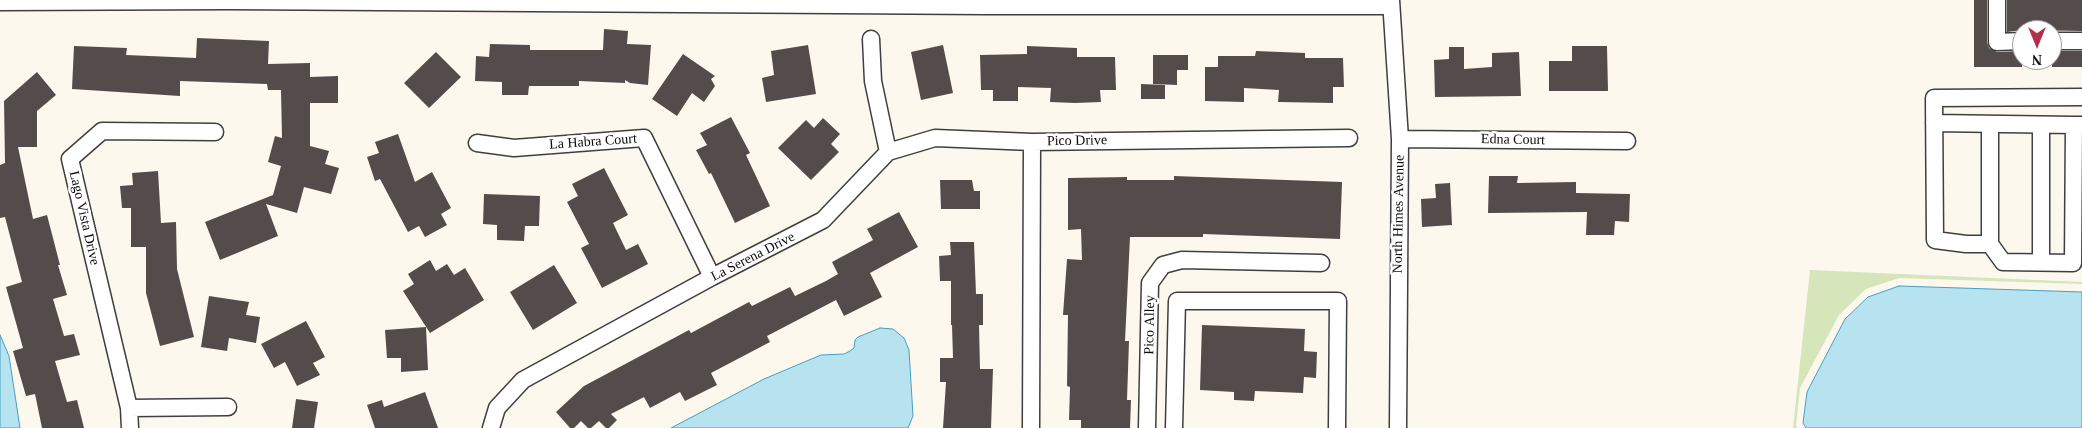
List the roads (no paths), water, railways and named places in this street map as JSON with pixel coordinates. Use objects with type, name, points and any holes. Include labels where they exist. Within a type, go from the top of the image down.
[{"type":"street","points":[[0,2],[228,0],[1391,3]]},
{"type":"street","points":[[1997,0],[1997,42],[2012,42]]},
{"type":"street","name":"North Himes Avenue","points":[[1391,3],[1400,139],[1398,428]]},
{"type":"street","points":[[871,39],[872,81],[888,152]]},
{"type":"street","points":[[2062,41],[2082,41]]},
{"type":"street","points":[[1990,244],[1966,244],[1935,240],[1934,98],[2082,97]]},
{"type":"street","points":[[1934,123],[2078,125],[2072,263],[2003,262],[1990,244],[1990,124]]},
{"type":"street","points":[[2041,124],[2041,262]]},
{"type":"street","name":"Lago Vista Drive","points":[[130,428],[129,408],[70,159],[102,131],[215,132]]},
{"type":"street","name":"La Habra Court","points":[[477,143],[514,148],[644,138],[712,277]]},
{"type":"street","name":"La Serena Drive","points":[[491,428],[497,408],[523,380],[712,277],[823,220],[888,152],[935,138],[1032,142]]},
{"type":"street","name":"Pico Drive","points":[[1031,428],[1032,142],[1349,138]]},
{"type":"street","name":"Edna Court","points":[[1400,139],[1627,141]]},
{"type":"street","name":"Pico Alley","points":[[1147,428],[1150,283],[1163,265],[1182,260],[1321,263]]},
{"type":"street","points":[[1174,428],[1177,301],[1338,301],[1337,428]]},
{"type":"street","points":[[129,408],[228,408]]},
{"type":"water","points":[[1899,286],[2082,292],[2082,428],[1806,428],[1803,423],[1807,392],[1845,319],[1868,297]]},
{"type":"water","points":[[880,328],[893,329],[904,338],[909,350],[913,416],[908,428],[671,428],[764,379],[821,355],[844,354],[854,348],[855,340],[858,337]]},
{"type":"water","points":[[0,335],[9,356],[20,428],[0,428]]}]
